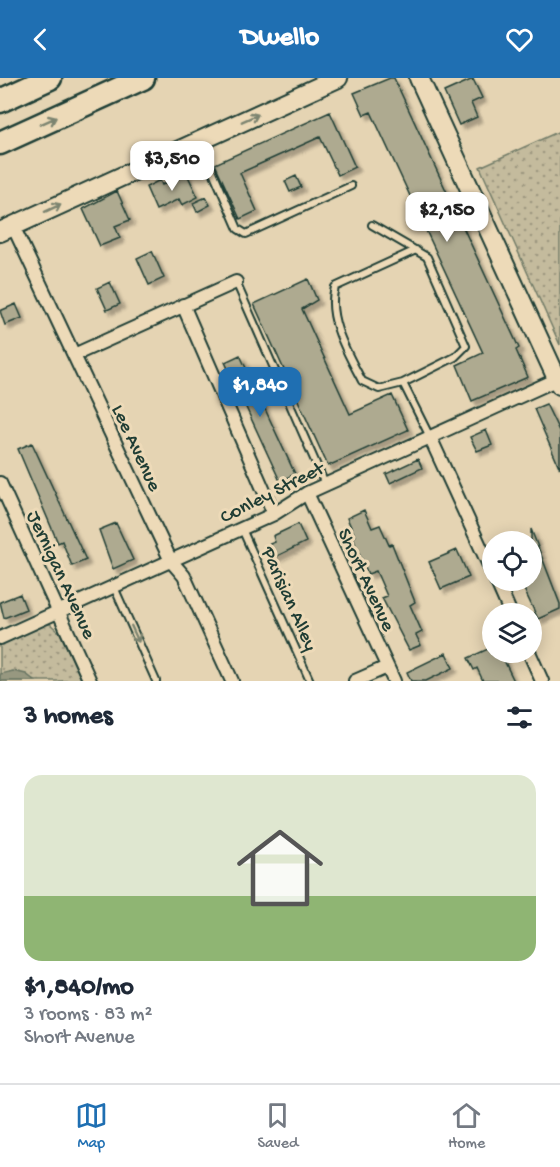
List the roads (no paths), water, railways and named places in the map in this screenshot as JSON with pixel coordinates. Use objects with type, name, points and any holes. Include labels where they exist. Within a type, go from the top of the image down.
[{"type":"highway","points":[[0,101],[50,78]]},
{"type":"highway","points":[[0,143],[143,78]]},
{"type":"street","points":[[7,229],[338,78]]},
{"type":"street","points":[[419,78],[559,381]]},
{"type":"street","name":"Lee Avenue","points":[[7,229],[74,355],[171,561],[184,576],[232,681]]},
{"type":"street","points":[[74,355],[236,282]]},
{"type":"street","points":[[183,305],[274,514]]},
{"type":"street","name":"Conley Street","points":[[0,638],[274,514],[307,493],[559,381]]},
{"type":"street","points":[[430,437],[482,550]]},
{"type":"street","name":"Jernigan Avenue","points":[[0,483],[90,681]]},
{"type":"street","name":"Short Avenue","points":[[307,493],[394,681]]},
{"type":"street","points":[[534,663],[542,681]]},
{"type":"street","points":[[355,681],[387,667]]},
{"type":"lane","points":[[200,141],[238,229],[246,234],[351,186]]},
{"type":"lane","points":[[372,225],[416,250],[427,257],[466,346],[455,357],[403,383],[379,389],[362,381],[337,326],[332,300],[335,287],[416,250]]},
{"type":"lane","points":[[236,282],[326,485]]},
{"type":"lane","points":[[403,383],[430,437]]},
{"type":"lane","name":"Parisian Alley","points":[[241,529],[310,681]]},
{"type":"lane","points":[[114,587],[156,681]]}]
